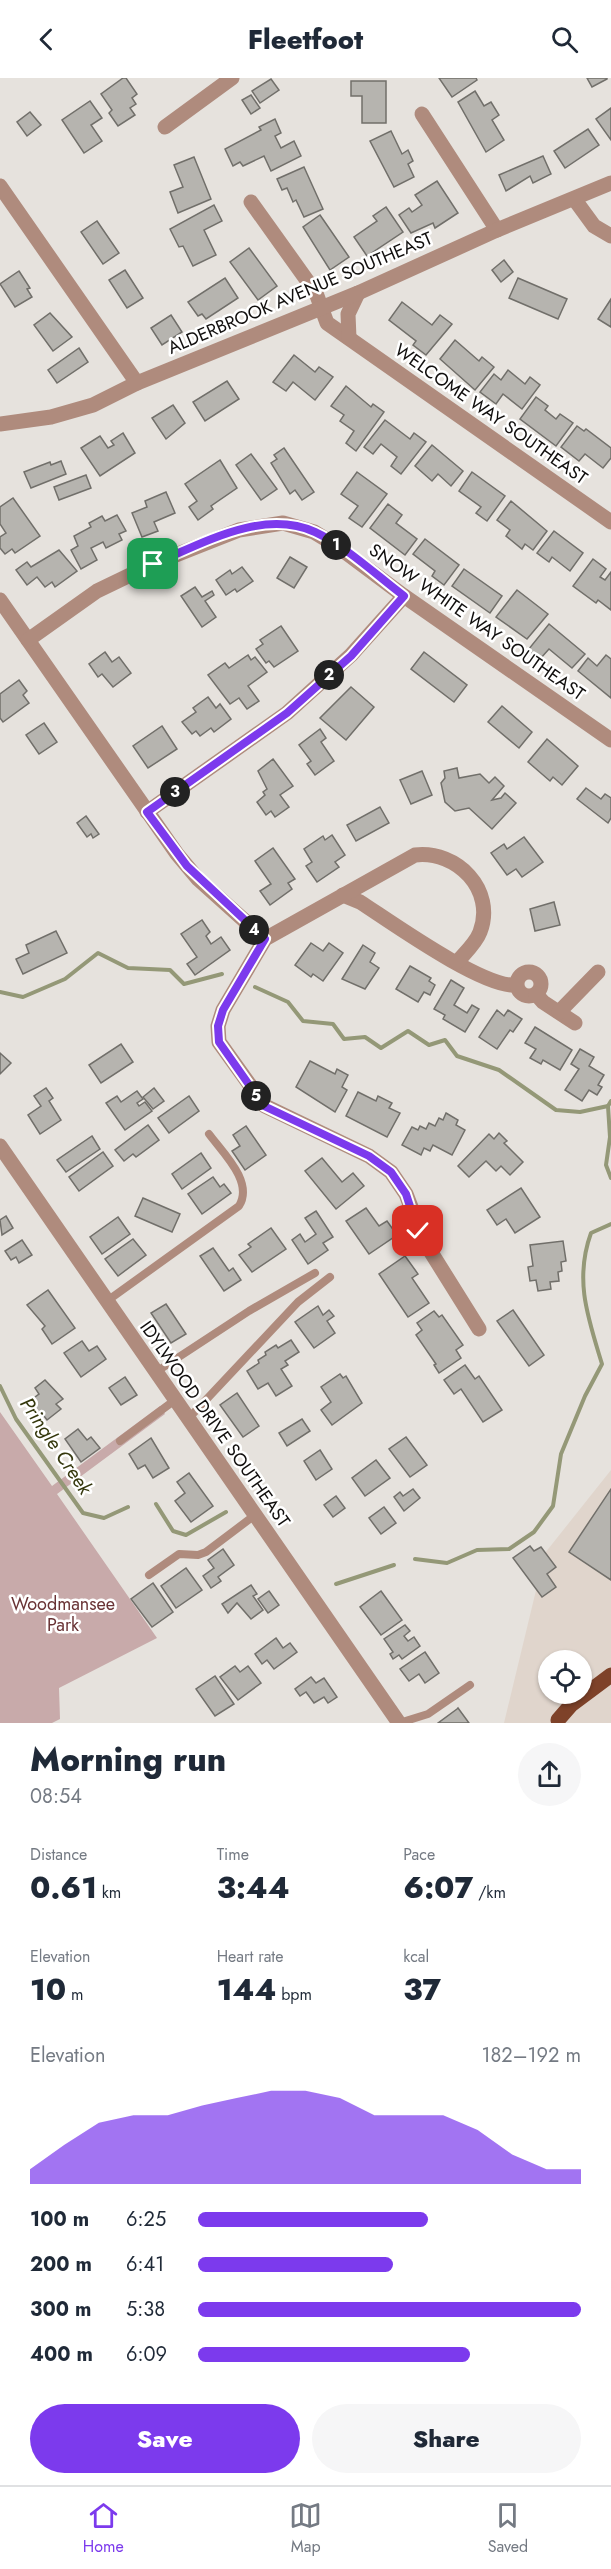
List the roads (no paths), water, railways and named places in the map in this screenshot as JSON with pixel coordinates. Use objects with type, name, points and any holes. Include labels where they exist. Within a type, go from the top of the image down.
[{"type":"main road","points":[[558,1720],[571,1705],[611,1675]]},
{"type":"street","points":[[165,127],[232,78]]},
{"type":"street","points":[[422,114],[497,230]]},
{"type":"street","name":"ALDERBROOK AVENUE SOUTHEAST","points":[[0,424],[72,412],[137,383],[358,293],[497,230],[575,200],[611,183]]},
{"type":"street","points":[[0,186],[137,383]]},
{"type":"street","points":[[575,200],[594,226],[611,236]]},
{"type":"street","name":"WELCOME WAY SOUTHEAST","points":[[251,202],[316,293],[327,323],[611,522]]},
{"type":"street","points":[[349,338],[348,314],[358,293]]},
{"type":"street","name":"SNOW WHITE WAY SOUTHEAST","points":[[28,640],[97,591],[119,580],[238,530],[267,524],[283,524],[314,532],[337,546],[404,596],[611,740]]},
{"type":"street","points":[[147,812],[287,713],[351,656],[404,596]]},
{"type":"street","points":[[0,600],[187,866],[265,939]]},
{"type":"street","points":[[458,962],[480,932],[483,909],[474,884],[461,867],[452,860],[436,854],[415,855],[265,939],[223,1010],[218,1026],[219,1042],[264,1106],[369,1156],[391,1172],[406,1194],[424,1241],[479,1329]]},
{"type":"street","points":[[343,895],[360,902],[458,962],[506,986],[516,985]]},
{"type":"street","points":[[559,1012],[598,972]]},
{"type":"street","points":[[534,973],[541,983],[536,994],[529,997],[522,995],[516,985],[522,974],[534,973]]},
{"type":"street","points":[[536,994],[575,1023]]},
{"type":"street","name":"IDYLWOOD DRIVE SOUTHEAST","points":[[0,1146],[399,1723]]},
{"type":"lane","points":[[107,1301],[239,1206],[244,1198],[243,1181],[209,1134]]},
{"type":"lane","points":[[156,1372],[249,1311],[315,1273]]},
{"type":"lane","points":[[188,1419],[298,1302],[330,1277]]},
{"type":"lane","points":[[120,1441],[175,1400]]},
{"type":"lane","points":[[149,1575],[179,1554],[198,1556],[207,1551],[255,1515]]},
{"type":"lane","points":[[399,1723],[428,1714],[470,1685]]},
{"type":"waterway","points":[[0,992],[23,997],[65,979],[98,953],[128,968],[170,970],[184,984],[222,974]]},
{"type":"waterway","points":[[255,987],[288,1002],[303,1021],[333,1024],[344,1039],[365,1037],[381,1048],[408,1031],[429,1045],[445,1040],[457,1056],[499,1070],[556,1110],[580,1112],[608,1106]]},
{"type":"waterway","name":"Pringle Creek","points":[[611,1101],[608,1106],[610,1137],[606,1165],[611,1178]]},
{"type":"waterway","name":"Pringle Creek","points":[[415,1559],[447,1563],[477,1550],[509,1549],[534,1532],[553,1506],[561,1454],[585,1396],[602,1364],[585,1299],[584,1267],[591,1233],[611,1224]]},
{"type":"waterway","name":"Pringle Creek","points":[[0,1386],[16,1419],[83,1513],[104,1518],[128,1507]]},
{"type":"waterway","name":"Pringle Creek","points":[[156,1504],[173,1531],[186,1535],[226,1512]]},
{"type":"waterway","name":"Pringle Creek","points":[[336,1584],[394,1565]]},
{"type":"park label","name":"Woodmansee Park","points":[[63,1614]]}]
